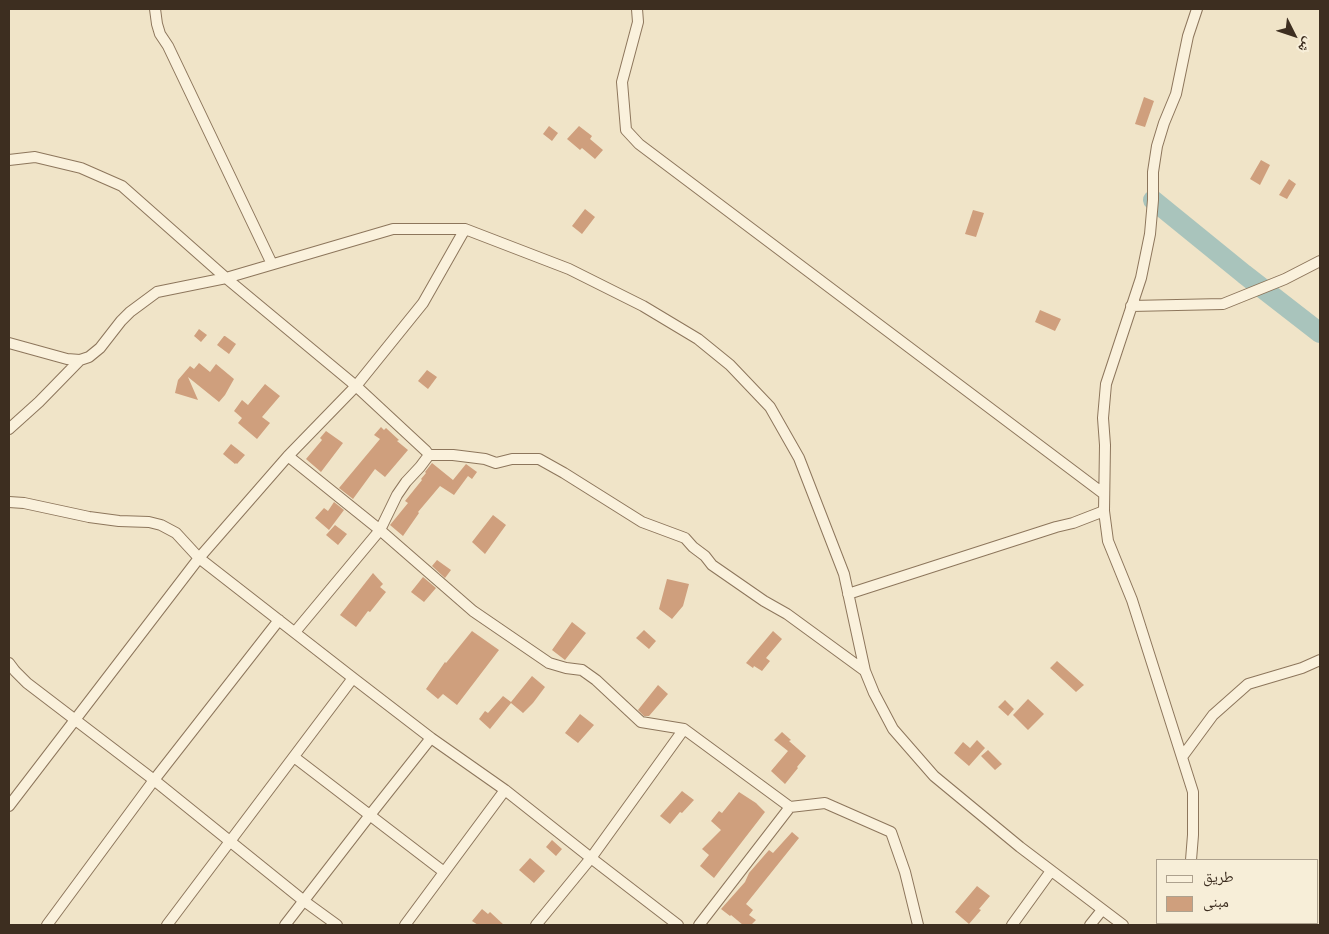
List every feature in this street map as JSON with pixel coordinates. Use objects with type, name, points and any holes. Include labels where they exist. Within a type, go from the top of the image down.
[{"type":"street","points":[[155,9],[160,34],[168,46],[272,264]]},
{"type":"street","points":[[637,9],[638,22],[622,82],[626,130],[639,144],[1104,494]]},
{"type":"street","points":[[1190,859],[1193,835],[1193,792],[1132,600],[1108,541],[1104,511],[1105,445],[1103,418],[1106,384],[1140,278],[1150,234],[1153,172],[1157,146],[1176,94],[1188,36],[1197,9]]},
{"type":"street","points":[[9,160],[35,157],[81,168],[122,186],[226,278],[356,386],[429,455]]},
{"type":"street","points":[[9,429],[40,402],[80,360],[100,348],[130,312],[157,292],[226,278],[393,229],[466,229],[569,269],[643,306],[698,339],[730,365],[770,407],[799,458],[844,574],[865,671],[893,729],[934,776],[1020,847],[1123,925]]},
{"type":"street","points":[[9,806],[199,558],[288,456],[356,386],[424,303],[466,229]]},
{"type":"street","points":[[1131,306],[1223,304],[1285,280],[1320,261]]},
{"type":"street","points":[[9,343],[67,360],[80,360]]},
{"type":"street","points":[[295,632],[380,530],[397,495],[429,455]]},
{"type":"street","points":[[429,455],[453,455],[485,459],[496,463],[512,460],[539,459],[642,522],[685,538],[712,565],[787,614],[865,671]]},
{"type":"street","points":[[288,456],[380,530],[473,611],[549,663],[582,670],[596,680],[641,722],[684,730],[790,806],[825,803],[891,832],[905,872],[918,925]]},
{"type":"street","points":[[9,502],[24,503],[89,517],[149,522],[162,525],[176,533],[199,558],[431,738],[505,790],[591,858],[666,922],[678,925]]},
{"type":"street","points":[[848,594],[1072,523],[1104,511]]},
{"type":"street","points":[[47,925],[154,780],[279,620]]},
{"type":"street","points":[[1182,757],[1213,715],[1248,684],[1302,668],[1320,660]]},
{"type":"street","points":[[11,670],[337,925]]},
{"type":"street","points":[[167,925],[354,678]]},
{"type":"street","points":[[536,925],[591,858],[684,730]]},
{"type":"street","points":[[285,925],[431,738]]},
{"type":"street","points":[[294,757],[444,872]]},
{"type":"street","points":[[405,925],[505,790]]},
{"type":"street","points":[[699,925],[790,806]]},
{"type":"street","points":[[1012,925],[1051,871]]},
{"type":"street","points":[[1090,925],[1102,910]]},
{"type":"building","points":[[1144,97],[1154,101],[1145,127],[1135,124]]},
{"type":"building","points":[[549,126],[558,133],[552,141],[543,134]]},
{"type":"building","points":[[579,126],[592,136],[590,139],[603,150],[595,159],[567,139]]},
{"type":"building","points":[[1261,160],[1270,165],[1260,185],[1250,179]]},
{"type":"building","points":[[1289,179],[1296,184],[1287,199],[1279,195]]},
{"type":"building","points":[[585,209],[595,217],[582,234],[572,226]]},
{"type":"building","points":[[973,210],[984,213],[976,237],[965,234]]},
{"type":"building","points":[[1040,310],[1061,319],[1055,331],[1035,322]]},
{"type":"building","points":[[199,329],[207,335],[201,342],[194,336]]},
{"type":"building","points":[[224,336],[236,344],[229,354],[217,345]]},
{"type":"building","points":[[199,363],[210,372],[216,364],[234,379],[219,402],[188,377],[198,400],[175,393],[178,380],[190,366],[194,369]]},
{"type":"building","points":[[427,370],[437,377],[428,389],[418,381]]},
{"type":"building","points":[[265,384],[280,396],[262,417],[270,423],[257,439],[238,423],[242,418],[234,411],[242,400],[248,405]]},
{"type":"building","points":[[381,427],[384,430],[386,428],[408,450],[385,477],[375,469],[353,499],[339,488],[380,439],[374,435]]},
{"type":"building","points":[[326,431],[343,443],[321,472],[306,459],[322,440],[320,438]]},
{"type":"building","points":[[231,444],[245,455],[237,464],[223,454]]},
{"type":"building","points":[[432,463],[453,480],[466,464],[477,472],[472,479],[468,476],[454,495],[440,486],[418,512],[403,536],[390,525],[408,503],[405,501],[422,480]]},
{"type":"building","points":[[334,502],[344,510],[329,530],[315,518],[324,508],[328,511]]},
{"type":"building","points":[[493,515],[506,525],[485,554],[472,542]]},
{"type":"building","points":[[335,525],[347,534],[338,545],[326,535]]},
{"type":"building","points":[[437,560],[451,570],[445,578],[432,566]]},
{"type":"building","points":[[373,573],[383,584],[380,587],[386,592],[356,627],[340,615]]},
{"type":"building","points":[[423,577],[436,588],[424,602],[411,592]]},
{"type":"building","points":[[667,579],[689,584],[683,606],[672,619],[659,609]]},
{"type":"building","points":[[572,622],[586,633],[565,660],[552,650]]},
{"type":"building","points":[[644,630],[656,641],[649,649],[636,638]]},
{"type":"building","points":[[472,631],[499,650],[457,705],[443,694],[438,699],[426,689],[445,662]]},
{"type":"building","points":[[773,631],[782,639],[766,658],[770,661],[762,671],[754,666],[753,668],[746,663]]},
{"type":"building","points":[[1057,661],[1084,685],[1076,692],[1050,668]]},
{"type":"building","points":[[532,676],[545,687],[523,713],[511,703],[490,729],[479,719],[485,711],[488,713],[503,696],[511,702]]},
{"type":"building","points":[[658,685],[668,694],[649,716],[644,716],[638,710]]},
{"type":"building","points":[[1028,699],[1044,714],[1028,730],[1013,715]]},
{"type":"building","points":[[1005,700],[1014,709],[1008,716],[998,707]]},
{"type":"building","points":[[580,714],[594,725],[578,743],[565,733]]},
{"type":"building","points":[[782,732],[806,756],[785,784],[771,771],[788,751],[774,740]]},
{"type":"building","points":[[977,740],[985,748],[969,766],[954,753],[963,742],[970,748]]},
{"type":"building","points":[[988,750],[1002,764],[995,770],[981,756]]},
{"type":"building","points":[[682,791],[694,800],[670,824],[660,816]]},
{"type":"building","points":[[739,792],[756,803],[765,812],[714,878],[700,866],[709,855],[702,849],[721,830],[711,821],[719,811],[722,813]]},
{"type":"building","points":[[792,832],[799,838],[746,904],[753,910],[749,915],[756,920],[751,925],[743,925],[721,909],[745,882],[749,873],[769,850],[773,853]]},
{"type":"building","points":[[552,840],[562,849],[556,856],[546,847]]},
{"type":"building","points":[[530,858],[545,871],[534,883],[519,870]]},
{"type":"building","points":[[977,886],[990,896],[969,924],[955,912]]},
{"type":"building","points":[[482,909],[488,914],[490,912],[504,925],[478,925],[472,921]]},
{"type":"waterway","points":[[1153,200],[1320,333]]}]
